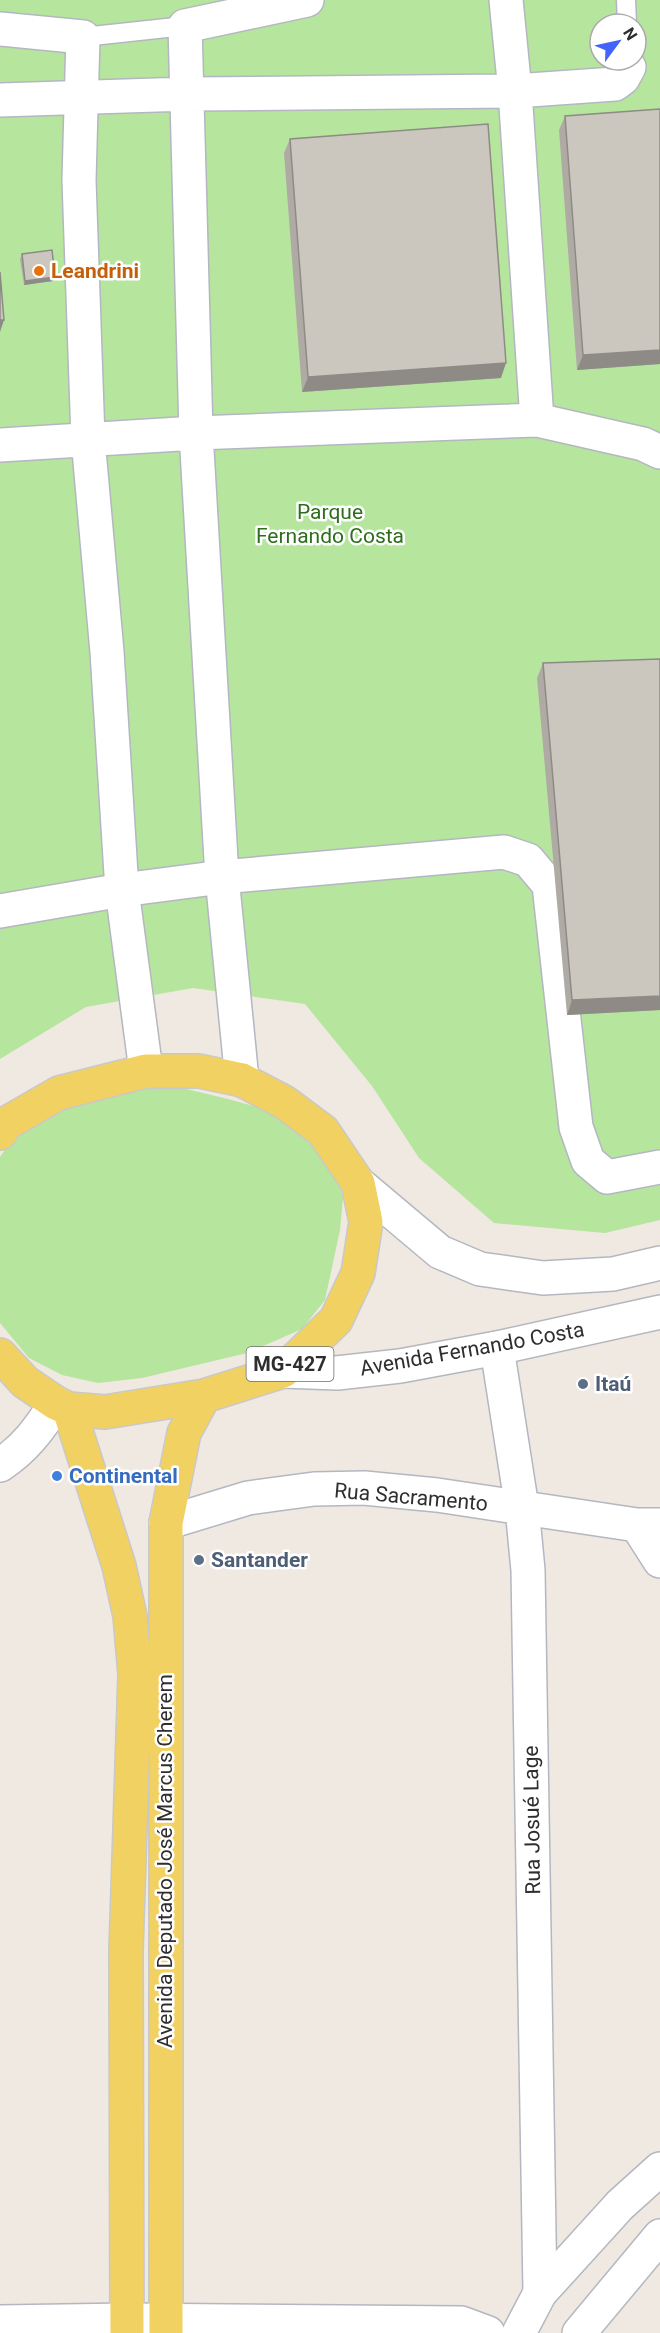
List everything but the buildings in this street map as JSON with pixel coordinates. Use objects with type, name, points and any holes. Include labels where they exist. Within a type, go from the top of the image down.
[{"type":"main road","name":"MG-427","points":[[0,1355],[25,1382],[62,1406],[105,1412],[204,1396],[283,1371],[336,1320],[358,1273],[366,1222],[358,1184],[323,1131],[284,1102],[242,1080],[199,1071],[146,1071],[59,1093],[2,1127]]},
{"type":"main road","name":"Avenida Deputado José Marcus Cherem","points":[[166,2327],[166,1523],[184,1433],[204,1396]]},
{"type":"main road","name":"Avenida Deputado José Marcus Cherem","points":[[62,1406],[119,1566],[130,1616],[135,1674],[126,1951],[127,2327]]},
{"type":"street","points":[[242,1080],[222,877],[196,433],[185,26],[308,0]]},
{"type":"street","points":[[506,0],[515,91],[537,420]]},
{"type":"street","points":[[0,29],[83,37],[79,180],[87,440],[107,652],[122,890],[146,1071]]},
{"type":"street","points":[[0,100],[188,93],[515,91],[615,84],[623,78],[625,72]]},
{"type":"street","points":[[0,445],[196,433],[537,420],[644,444],[660,452]]},
{"type":"street","points":[[0,911],[122,890],[222,877],[504,852],[528,860],[549,885],[576,1127],[588,1161],[608,1177],[660,1167]]},
{"type":"street","points":[[358,1184],[440,1252],[480,1269],[543,1278],[613,1274],[660,1263]]},
{"type":"street","name":"Avenida Fernando Costa","points":[[283,1371],[337,1373],[400,1366],[497,1348],[660,1312]]},
{"type":"street","name":"Rua Josué Lage","points":[[497,1348],[522,1508],[528,1582],[540,2293]]},
{"type":"street","points":[[0,1466],[15,1456],[62,1406]]},
{"type":"street","name":"Rua Sacramento","points":[[166,1523],[248,1498],[314,1489],[364,1488],[437,1495],[648,1525]]},
{"type":"street","points":[[648,1525],[660,1561]]},
{"type":"street","points":[[519,2333],[540,2293],[620,2205],[660,2169]]},
{"type":"street","points":[[579,2333],[660,2236]]},
{"type":"street","points":[[0,2322],[127,2327],[461,2322],[488,2333]]},
{"type":"lane","points":[[83,37],[185,26]]},
{"type":"green space","name":"Parque Fernando Costa","points":[[0,0],[660,0],[660,1220],[605,1233],[494,1223],[419,1158],[372,1086],[305,1004],[193,988],[86,1007],[0,1059]]},
{"type":"green space","points":[[174,1086],[279,1113],[331,1159],[343,1197],[340,1230],[325,1300],[302,1329],[247,1353],[142,1378],[98,1383],[62,1375],[29,1358],[0,1323],[0,1157],[6,1148],[40,1119],[114,1087]]},
{"type":"place","name":"Leandrini","points":[[39,271]]},
{"type":"place","name":"Itaú","points":[[583,1384]]},
{"type":"place","name":"Continental","points":[[57,1476]]},
{"type":"place","name":"Santander","points":[[199,1560]]}]
